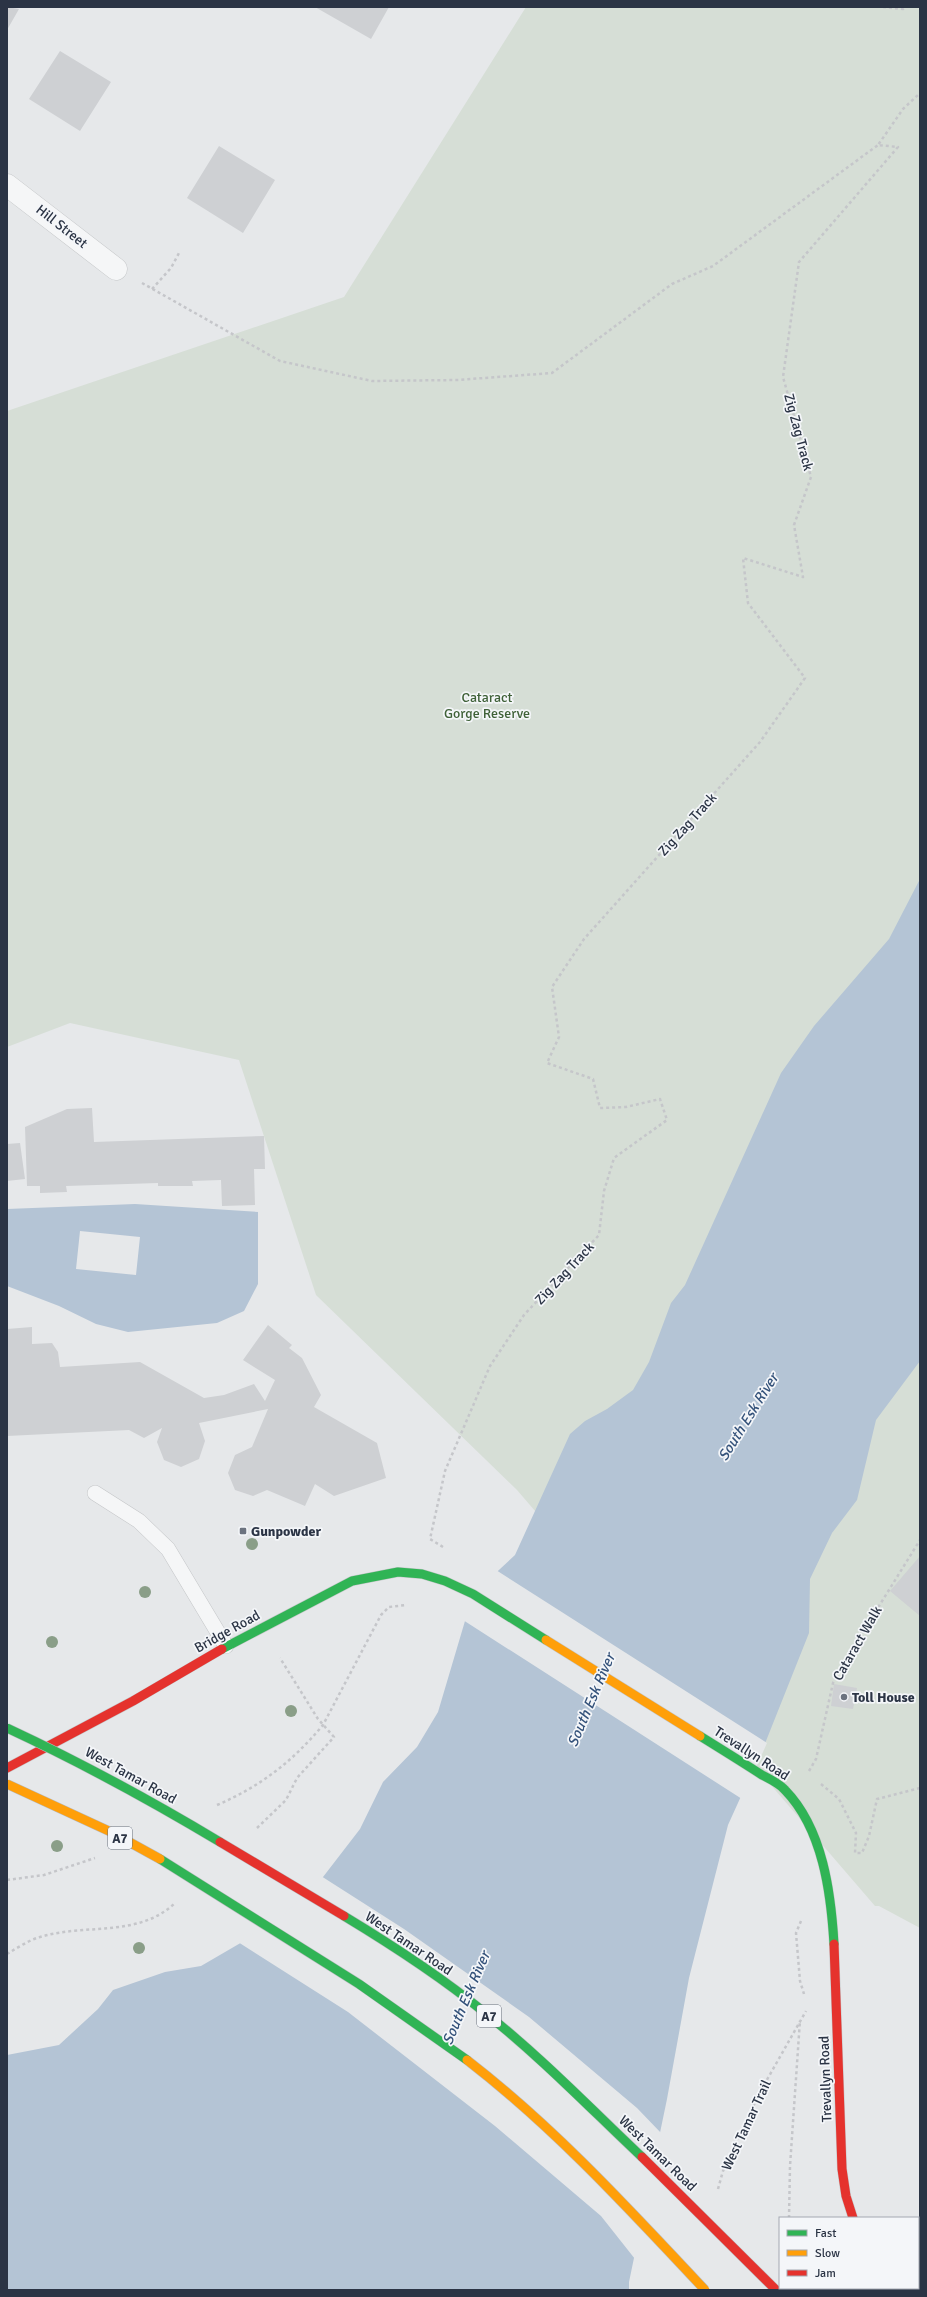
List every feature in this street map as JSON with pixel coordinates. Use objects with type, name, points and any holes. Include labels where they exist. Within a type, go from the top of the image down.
[{"type":"main road","name":"Bridge Road","points":[[7,1768],[133,1701],[226,1646],[352,1581],[398,1572],[422,1574],[446,1581],[473,1594]]},
{"type":"main road","name":"Trevallyn Road","points":[[473,1594],[785,1789],[808,1824],[820,1852],[829,1888],[835,1977],[842,2169],[846,2196],[853,2217]]},
{"type":"main road","name":"West Tamar Road","points":[[7,1728],[66,1755],[155,1803],[386,1941],[483,2011],[545,2064],[686,2198],[776,2290]]},
{"type":"main road","name":"A7","points":[[7,1784],[75,1815],[143,1850],[227,1900],[362,1985],[462,2058],[537,2118],[612,2191],[705,2290]]},
{"type":"street","name":"Hill Street","points":[[7,185],[116,268]]},
{"type":"lane","points":[[95,1494],[139,1521],[168,1549],[226,1646]]},
{"type":"path","points":[[883,7],[903,9],[905,7]]},
{"type":"path","points":[[116,268],[280,361],[372,381],[457,380],[552,373],[672,284],[712,266],[878,145],[902,110],[920,93]]},
{"type":"path","name":"Zig Zag Track","points":[[430,1539],[445,1471],[490,1366],[524,1315],[599,1235],[604,1190],[614,1158],[667,1120],[660,1099],[626,1107],[600,1108],[593,1079],[547,1063],[560,1037],[552,987],[584,939],[760,742],[805,678],[748,603],[744,558],[803,576],[794,525],[811,477],[784,376],[799,262],[898,147],[878,145]]},
{"type":"path","points":[[152,289],[171,268],[179,253]]},
{"type":"path","name":"Cataract Walk","points":[[813,1777],[808,1773],[816,1759],[833,1683],[838,1672],[920,1540]]},
{"type":"path","points":[[215,1806],[273,1775],[310,1741],[323,1725],[381,1616],[389,1607]]},
{"type":"path","points":[[818,1782],[839,1799],[856,1833],[855,1853],[862,1853],[869,1836],[877,1799],[920,1788]]},
{"type":"path","points":[[7,1880],[44,1875],[79,1865],[100,1856]]},
{"type":"path","points":[[802,1918],[796,1933],[800,1982],[806,2002]]},
{"type":"path","name":"West Tamar Trail","points":[[717,2193],[723,2171],[760,2092],[800,2018],[835,1977]]},
{"type":"path","points":[[789,2217],[790,2166],[800,2018]]},
{"type":"green space","name":"Cataract Gorge Reserve","points":[[526,7],[920,7],[920,1928],[879,1906],[875,1906],[517,1490],[316,1295],[239,1060],[70,1023],[7,1047],[7,411],[344,297]]},
{"type":"water","name":"South Esk River","points":[[920,879],[920,1361],[876,1420],[857,1500],[832,1533],[810,1579],[809,1633],[766,1741],[728,1825],[689,1978],[667,2099],[629,2282],[629,2290],[7,2290],[7,2055],[59,2045],[98,2009],[113,1990],[165,1972],[201,1966],[282,1919],[323,1877],[360,1829],[383,1782],[417,1747],[438,1712],[473,1594],[515,1555],[570,1434],[585,1421],[607,1409],[633,1390],[649,1362],[671,1303],[685,1285],[781,1073],[814,1026],[889,939]]},
{"type":"water","points":[[135,1204],[258,1212],[258,1284],[244,1311],[217,1323],[128,1332],[96,1324],[59,1306],[7,1286],[7,1209]],"holes":[[[80,1231],[140,1237],[136,1275],[76,1269]]]},
{"type":"pier","points":[[496,1570],[767,1743],[742,1799],[463,1620],[469,1600],[478,1587]]},
{"type":"pier","points":[[321,1876],[404,1929],[529,2017],[637,2108],[662,2134],[635,2259],[601,2216],[495,2126],[348,2012],[238,1942],[281,1918]]},
{"type":"building","points":[[7,7],[19,9],[7,30]]},
{"type":"building","points":[[315,7],[389,7],[371,39]]},
{"type":"building","points":[[60,51],[111,82],[80,131],[29,99]]},
{"type":"building","points":[[219,146],[275,180],[243,233],[187,198]]},
{"type":"building","points":[[92,1108],[94,1142],[264,1136],[265,1169],[254,1169],[255,1205],[222,1206],[221,1180],[192,1181],[193,1186],[158,1186],[158,1183],[66,1186],[67,1192],[40,1193],[40,1186],[27,1186],[25,1127],[67,1109]]},
{"type":"building","points":[[20,1143],[25,1179],[7,1181],[7,1144]]},
{"type":"building","points":[[268,1325],[292,1345],[289,1348],[302,1358],[321,1395],[314,1407],[377,1443],[386,1478],[334,1496],[315,1484],[305,1506],[267,1490],[253,1496],[235,1490],[228,1473],[235,1455],[252,1447],[268,1409],[199,1423],[205,1441],[199,1459],[181,1467],[164,1460],[157,1442],[162,1428],[144,1438],[129,1430],[7,1436],[7,1329],[32,1327],[32,1344],[52,1343],[58,1352],[60,1367],[140,1362],[204,1398],[224,1395],[254,1384],[265,1401],[275,1380],[243,1360]]},
{"type":"building","points":[[920,1556],[920,1616],[890,1591]]},
{"type":"building","name":"Toll House","points":[[834,1684],[857,1688],[853,1709],[831,1706]]},
{"type":"traffic: fast","points":[[222,1649],[352,1581],[398,1572],[422,1574],[445,1581],[473,1594],[546,1640]]},
{"type":"traffic: fast","points":[[7,1728],[115,1782],[220,1842]]},
{"type":"traffic: fast","points":[[700,1736],[778,1784],[798,1806],[808,1823],[823,1862],[833,1924],[834,1944]]},
{"type":"traffic: fast","points":[[160,1859],[359,1984],[467,2060]]},
{"type":"traffic: fast","points":[[344,1916],[416,1961],[484,2012],[545,2064],[642,2157]]},
{"type":"traffic: slow","points":[[546,1640],[700,1736]]},
{"type":"traffic: slow","points":[[7,1784],[111,1832],[160,1859]]},
{"type":"traffic: slow","points":[[467,2060],[531,2113],[561,2141],[620,2200],[705,2290]]},
{"type":"traffic: jam","points":[[7,1768],[133,1701],[222,1649]]},
{"type":"traffic: jam","points":[[220,1842],[344,1916]]},
{"type":"traffic: jam","points":[[834,1944],[842,2169],[846,2196],[853,2217]]},
{"type":"traffic: jam","points":[[642,2157],[776,2290]]},
{"type":"place","name":"Gunpowder","points":[[243,1531]]},
{"type":"place","name":"Toll House","points":[[844,1697]]}]
